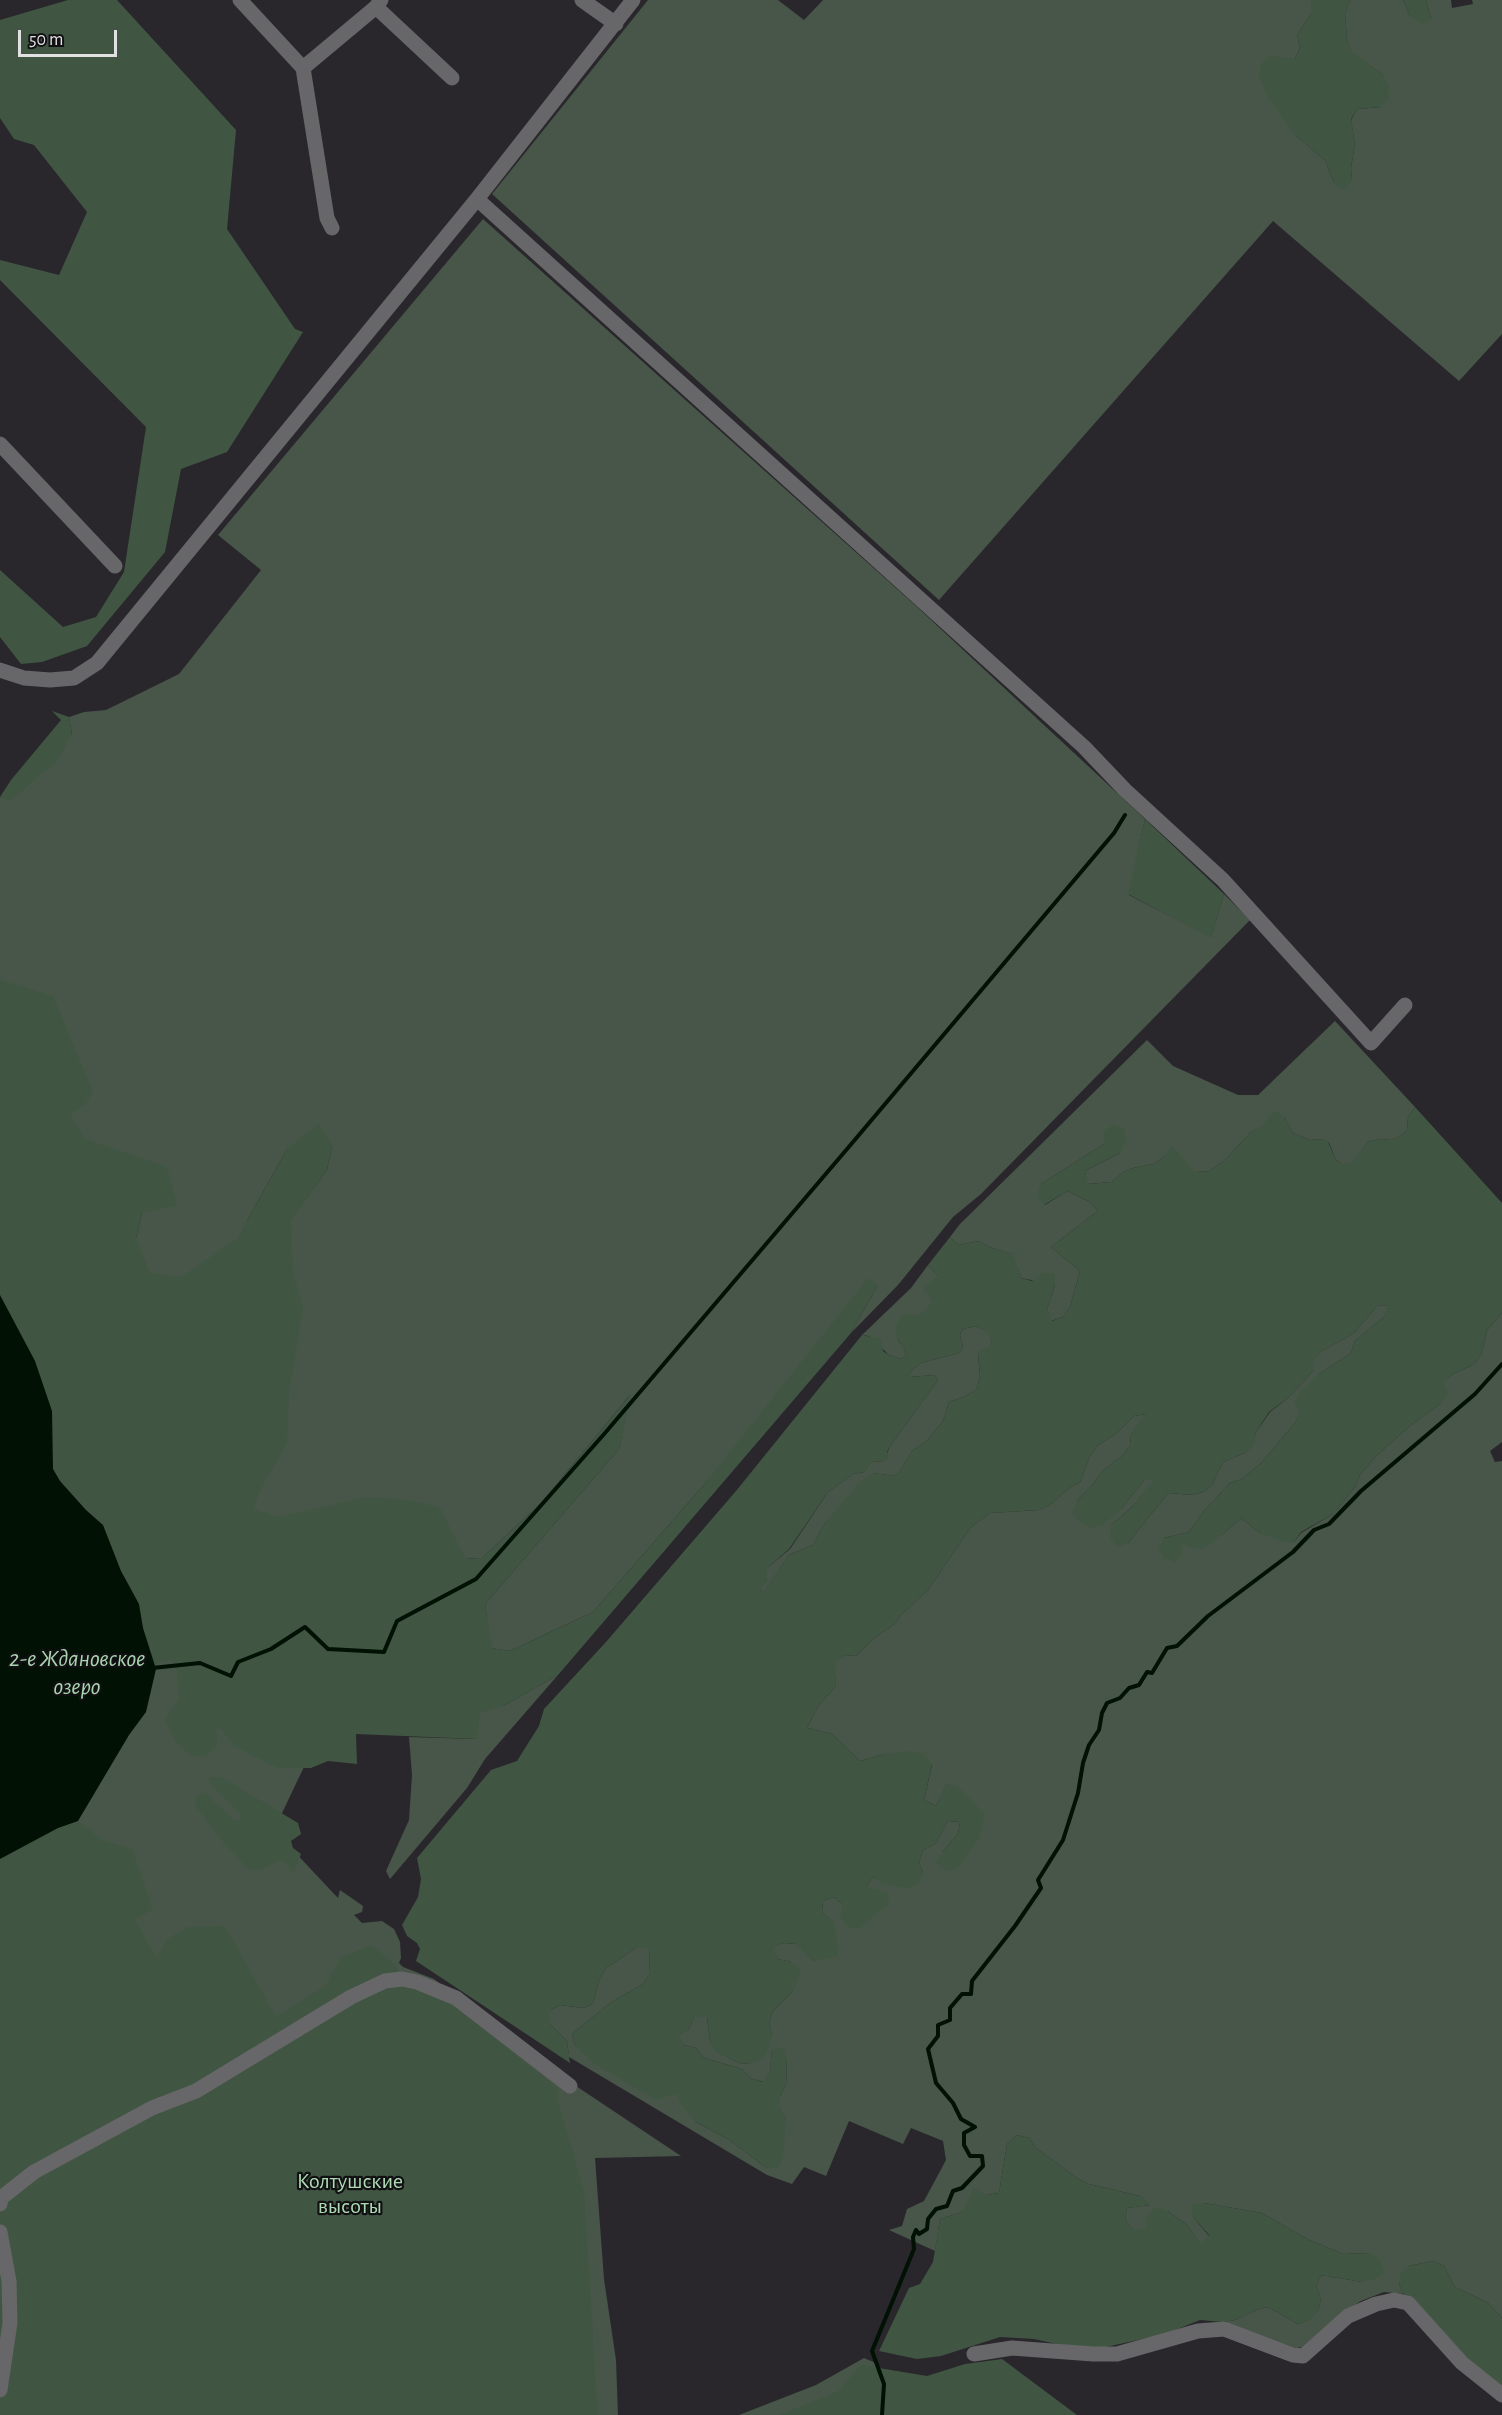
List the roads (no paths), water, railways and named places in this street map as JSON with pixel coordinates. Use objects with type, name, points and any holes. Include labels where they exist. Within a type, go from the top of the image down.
[{"type":"street","points":[[240,0],[303,68],[327,218],[332,228]]},
{"type":"street","points":[[582,0],[616,24]]},
{"type":"street","points":[[0,670],[24,678],[50,680],[74,678],[97,663],[477,199],[633,0]]},
{"type":"street","points":[[303,68],[378,3],[452,78]]},
{"type":"street","points":[[477,199],[1084,747],[1125,790],[1223,880],[1371,1043],[1405,1005]]},
{"type":"street","points":[[0,444],[115,566]]},
{"type":"street","points":[[0,2204],[1,2199],[34,2172],[153,2108],[196,2091],[351,1997],[385,1981],[402,1979],[417,1982],[456,1998],[570,2086]]},
{"type":"street","points":[[0,2232],[9,2281],[10,2323],[0,2390]]},
{"type":"street","points":[[974,2355],[1012,2348],[1117,2354],[1198,2331],[1224,2329],[1293,2355],[1303,2356],[1348,2316],[1376,2304],[1394,2300],[1408,2302],[1462,2363],[1502,2395]]},
{"type":"water","name":"2-е Ждановское озеро","points":[[0,1295],[35,1361],[52,1411],[53,1469],[60,1481],[103,1525],[121,1571],[139,1604],[143,1628],[156,1669],[146,1712],[129,1735],[78,1821],[58,1828],[0,1859]]},
{"type":"waterway","points":[[152,1668],[200,1663],[231,1676],[238,1662],[271,1649],[305,1627],[328,1649],[384,1652],[397,1621],[476,1579],[605,1433],[853,1142],[1114,833],[1125,815]]},
{"type":"waterway","points":[[882,2415],[884,2384],[872,2351],[914,2249],[913,2237],[916,2230],[919,2234],[927,2229],[928,2219],[936,2209],[947,2206],[953,2191],[962,2188],[983,2166],[982,2156],[970,2156],[964,2145],[964,2133],[975,2127],[961,2119],[953,2103],[936,2083],[928,2049],[938,2036],[938,2025],[950,2020],[950,2008],[962,1994],[971,1994],[972,1981],[1041,1888],[1038,1880],[1063,1840],[1078,1793],[1083,1763],[1089,1745],[1099,1730],[1102,1713],[1107,1703],[1120,1698],[1129,1688],[1139,1685],[1147,1672],[1152,1673],[1167,1648],[1177,1646],[1208,1616],[1293,1552],[1314,1530],[1329,1524],[1361,1491],[1475,1394],[1502,1364]]},
{"type":"park label","name":"Колтушские высоты","points":[[350,2194]]}]
